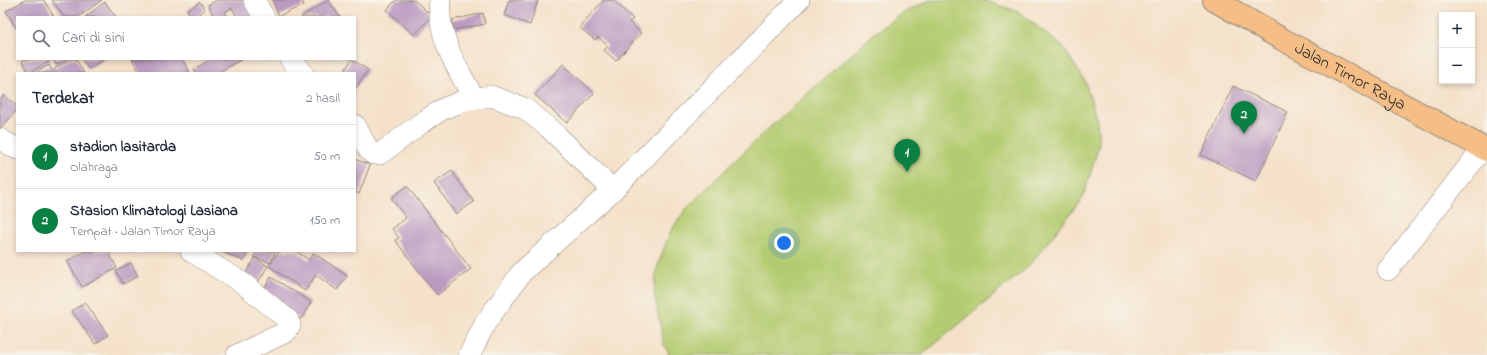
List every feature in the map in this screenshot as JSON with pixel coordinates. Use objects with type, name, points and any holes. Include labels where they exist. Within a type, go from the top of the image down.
[{"type":"highway","name":"Jalan Timor Raya","points":[[1214,0],[1280,38],[1485,149]]},
{"type":"street","points":[[254,0],[263,16]]},
{"type":"street","points":[[440,0],[442,28],[451,56],[474,98]]},
{"type":"street","points":[[469,355],[486,322],[522,272],[613,190],[799,0]]},
{"type":"street","points":[[356,127],[368,149],[373,154],[380,154],[420,123],[443,109],[465,100],[491,96],[524,108],[549,128],[613,190]]},
{"type":"street","points":[[0,139],[16,148]]},
{"type":"street","points":[[1388,270],[1485,149]]},
{"type":"street","points":[[193,252],[244,284],[288,320],[290,325],[286,332],[237,355]]},
{"type":"green space","points":[[930,0],[983,0],[1019,12],[1062,46],[1085,81],[1097,121],[1099,145],[1083,198],[1028,267],[922,355],[670,355],[664,345],[654,293],[657,268],[670,232],[686,209],[758,138],[876,32],[905,12]]},
{"type":"building","points":[[25,0],[44,0],[53,16],[16,16],[16,27],[6,11]]},
{"type":"building","points":[[52,0],[102,0],[79,16],[63,16]]},
{"type":"building","points":[[217,0],[243,0],[252,16],[236,16],[232,8],[225,12],[227,16],[214,16],[208,5]]},
{"type":"building","points":[[272,0],[302,0],[304,5],[279,16]]},
{"type":"building","points":[[328,0],[339,16],[303,16]]},
{"type":"building","points":[[396,0],[414,0],[432,16],[414,35],[387,10]]},
{"type":"building","points":[[509,0],[538,0],[530,25],[504,15]]},
{"type":"building","points":[[604,0],[613,0],[633,19],[629,22],[641,33],[616,61],[604,50],[608,46],[598,37],[595,40],[579,27]]},
{"type":"building","points":[[105,2],[115,16],[86,16]]},
{"type":"building","points":[[200,2],[205,10],[196,16],[190,16],[187,10]]},
{"type":"building","points":[[483,13],[485,24],[454,30],[452,20]]},
{"type":"building","points":[[50,60],[50,61],[28,72],[22,61]]},
{"type":"building","points":[[54,60],[65,60],[56,65]]},
{"type":"building","points":[[69,60],[77,60],[83,72],[56,72],[54,69]]},
{"type":"building","points":[[83,60],[103,60],[88,69]]},
{"type":"building","points":[[133,60],[183,60],[189,72],[139,72]]},
{"type":"building","points":[[209,60],[240,60],[219,72],[196,72],[194,69]]},
{"type":"building","points":[[351,60],[368,70],[356,88],[356,72],[344,72]]},
{"type":"building","points":[[563,64],[594,93],[567,123],[535,95]]},
{"type":"building","points":[[49,65],[53,72],[37,72]]},
{"type":"building","points":[[1233,86],[1288,112],[1256,181],[1201,155]]},
{"type":"building","points":[[4,95],[16,105],[16,111],[0,129],[0,100]]},
{"type":"building","points":[[356,159],[370,165],[359,194],[356,192]]},
{"type":"building","points":[[452,171],[474,202],[456,214],[434,183]]},
{"type":"building","points":[[407,186],[471,269],[437,295],[395,240],[399,238],[392,229],[406,218],[391,198]]},
{"type":"building","points":[[84,252],[109,252],[117,268],[82,287],[67,261]]},
{"type":"building","points":[[222,252],[248,252],[244,261]]},
{"type":"building","points":[[256,252],[275,252],[271,263],[254,257]]},
{"type":"building","points":[[278,252],[297,252],[309,260],[314,253],[347,276],[337,290],[316,275],[305,291],[269,266]]},
{"type":"building","points":[[255,258],[268,266],[257,284],[244,276]]},
{"type":"building","points":[[131,263],[138,276],[123,284],[116,271]]},
{"type":"building","points":[[271,277],[311,302],[301,319],[261,294]]},
{"type":"building","points":[[85,302],[108,335],[95,344],[72,311]]},
{"type":"place","name":"Stasion Klimatologi Lasiana","points":[[1244,134]]},
{"type":"place","name":"stadion lasitarda","points":[[907,172]]}]
